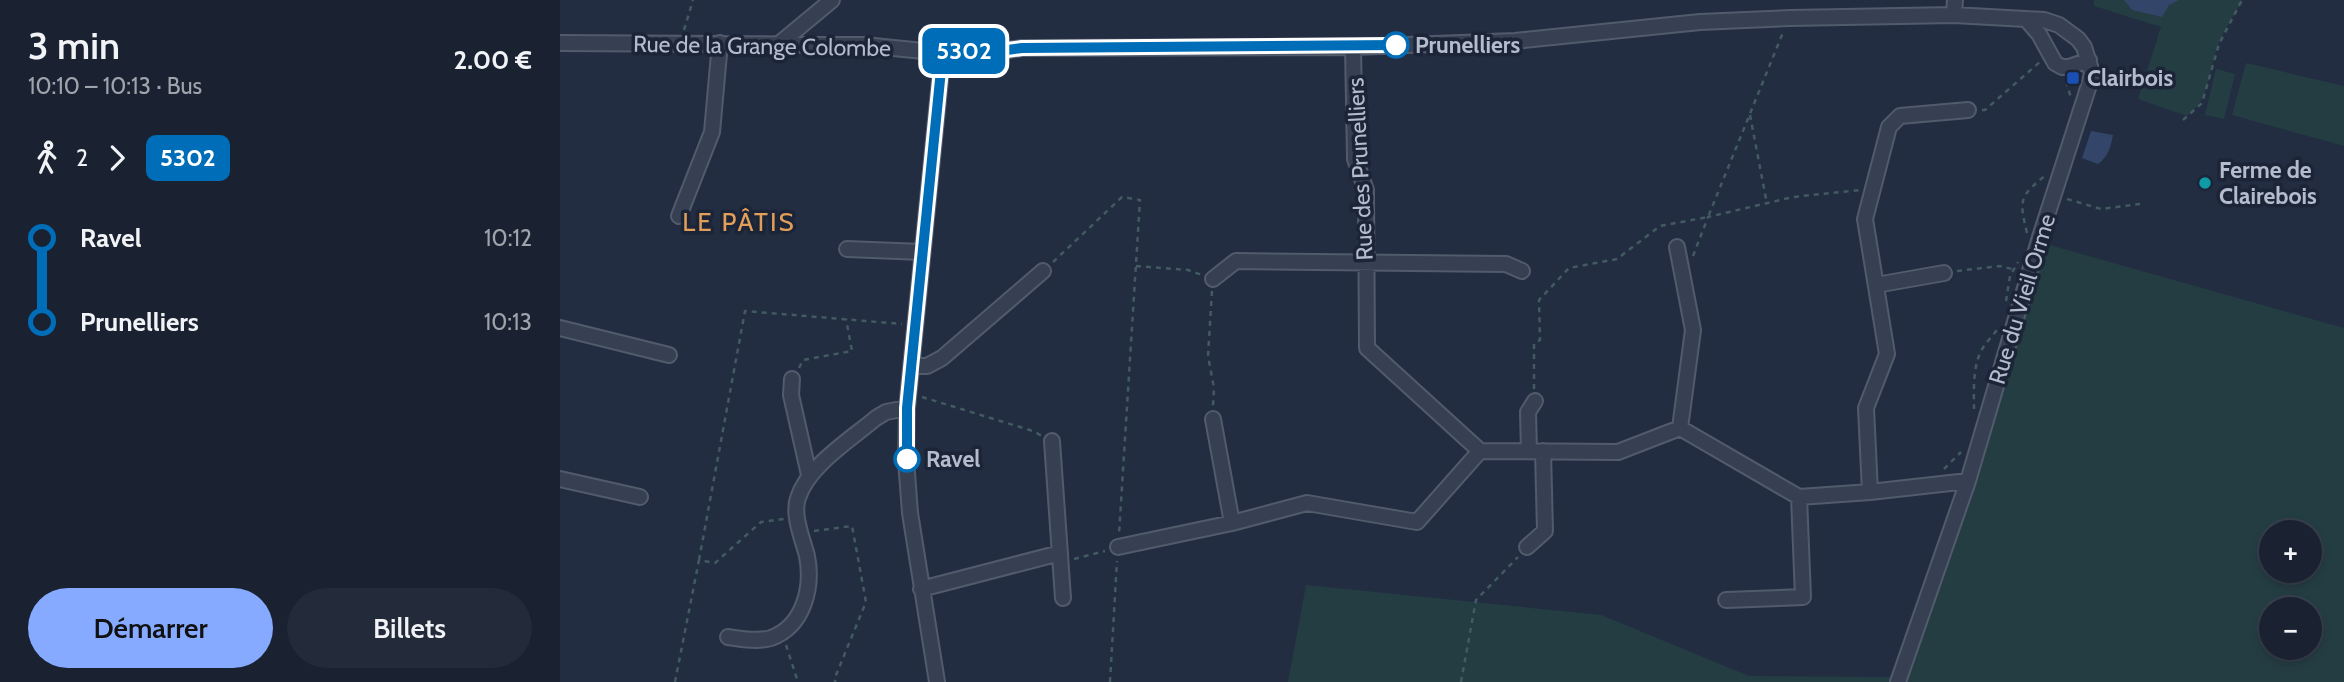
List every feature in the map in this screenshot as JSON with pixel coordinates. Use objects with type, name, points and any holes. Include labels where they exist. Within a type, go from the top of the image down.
[{"type":"street","points":[[779,44],[832,0]]},
{"type":"street","name":"Rue de la Grange Colombe","points":[[560,43],[863,45],[922,51],[990,52],[1035,47],[1353,47],[1516,41],[1700,22],[1954,8]]},
{"type":"street","points":[[1954,8],[2044,20],[2059,25],[2078,39],[2089,60],[2062,68],[2055,64],[2039,34],[2026,19]]},
{"type":"street","points":[[679,216],[712,132],[720,43]]},
{"type":"street","name":"Rue des Prunelliers","points":[[1353,47],[1355,159],[1366,190],[1367,348],[1480,452]]},
{"type":"street","points":[[937,682],[910,513],[906,460],[907,408],[943,50]]},
{"type":"street","name":"Rue du Vieil Orme","points":[[1898,682],[1968,481],[2090,82],[2092,73],[2089,60]]},
{"type":"street","points":[[1870,492],[1866,408],[1886,354],[1866,219],[1889,127],[1900,116],[1968,110]]},
{"type":"street","points":[[1677,247],[1693,330],[1680,428]]},
{"type":"street","points":[[847,250],[922,252]]},
{"type":"street","points":[[1213,279],[1236,261],[1506,264],[1522,271]]},
{"type":"street","points":[[912,366],[927,366],[942,358],[1043,271]]},
{"type":"street","points":[[1876,285],[1944,273]]},
{"type":"street","points":[[560,328],[669,355]]},
{"type":"street","points":[[792,379],[791,395],[809,475]]},
{"type":"street","points":[[1527,547],[1545,531],[1536,451],[1528,412],[1535,401]]},
{"type":"street","points":[[728,637],[753,640],[770,638],[798,617],[806,601],[809,584],[808,561],[796,507],[809,475],[876,418],[886,412],[907,408]]},
{"type":"street","points":[[1213,419],[1232,523]]},
{"type":"street","points":[[1680,428],[1798,497],[1968,481]]},
{"type":"street","points":[[1118,547],[1198,531],[1307,503],[1417,522],[1480,452],[1618,452],[1680,428]]},
{"type":"street","points":[[1052,441],[1063,598]]},
{"type":"street","points":[[560,479],[639,497]]},
{"type":"street","points":[[1726,600],[1803,597],[1798,497]]},
{"type":"street","points":[[921,589],[1060,558]]},
{"type":"path","points":[[680,43],[693,0]]},
{"type":"path","points":[[2183,120],[2202,103],[2219,44],[2242,0]]},
{"type":"path","points":[[1684,279],[1790,18]]},
{"type":"path","points":[[1968,110],[1985,110],[2048,54]]},
{"type":"path","points":[[2062,68],[2069,88],[2070,106]]},
{"type":"path","points":[[1750,115],[1767,204]]},
{"type":"path","points":[[2027,242],[2022,200],[2031,187],[2049,171]]},
{"type":"path","points":[[1535,401],[1534,344],[1539,340],[1539,300],[1569,268],[1617,258],[1660,226],[1708,218],[1793,197],[1874,188]]},
{"type":"path","points":[[2054,195],[2101,209],[2140,204]]},
{"type":"path","points":[[1043,271],[1122,197],[1140,200],[1110,682]]},
{"type":"path","points":[[2005,309],[2012,269],[2019,260]]},
{"type":"path","points":[[1136,266],[1188,270],[1213,279],[1208,356],[1214,388],[1213,419]]},
{"type":"path","points":[[1944,273],[2000,266],[2012,269]]},
{"type":"path","points":[[675,682],[745,311],[916,326]]},
{"type":"path","points":[[792,379],[803,360],[852,351],[846,319]]},
{"type":"path","points":[[1974,411],[1975,377],[1980,356],[2000,323]]},
{"type":"path","points":[[909,393],[1033,431],[1052,441]]},
{"type":"path","points":[[1940,485],[1939,473],[1964,448]]},
{"type":"path","points":[[699,559],[715,563],[761,522],[798,517]]},
{"type":"path","points":[[802,532],[852,526],[866,603],[834,680],[836,682]]},
{"type":"path","points":[[1060,558],[1118,547]]},
{"type":"path","points":[[1461,682],[1476,600],[1527,547]]},
{"type":"path","points":[[782,631],[798,682]]},
{"type":"green space","points":[[2094,0],[2242,0],[2218,45],[2205,93],[2187,116],[2138,99],[2161,27],[2094,6]]},
{"type":"green space","points":[[2246,63],[2344,86],[2344,146],[2232,115]]},
{"type":"green space","points":[[2216,69],[2235,74],[2224,119],[2205,115]]},
{"type":"green space","points":[[2046,244],[2344,328],[2344,682],[1288,682],[1306,585],[1601,615],[1749,676],[1903,677]]},
{"type":"water","points":[[2124,0],[2179,0],[2169,5],[2162,17],[2132,10]]},
{"type":"water","points":[[2091,131],[2113,135],[2107,155],[2098,164],[2082,158]]},
{"type":"bus line","name":"5302","points":[[907,459],[907,408],[943,50],[979,52],[1022,48],[1396,45]]},
{"type":"place","name":"Prunelliers","points":[[1396,45]]},
{"type":"place","name":"Clairbois","points":[[2073,78]]},
{"type":"place","name":"Ferme de Clairebois","points":[[2205,183]]},
{"type":"place","name":"Ravel","points":[[907,459]]},
{"type":"district","name":"LE PÂTIS","points":[[739,222]]}]
